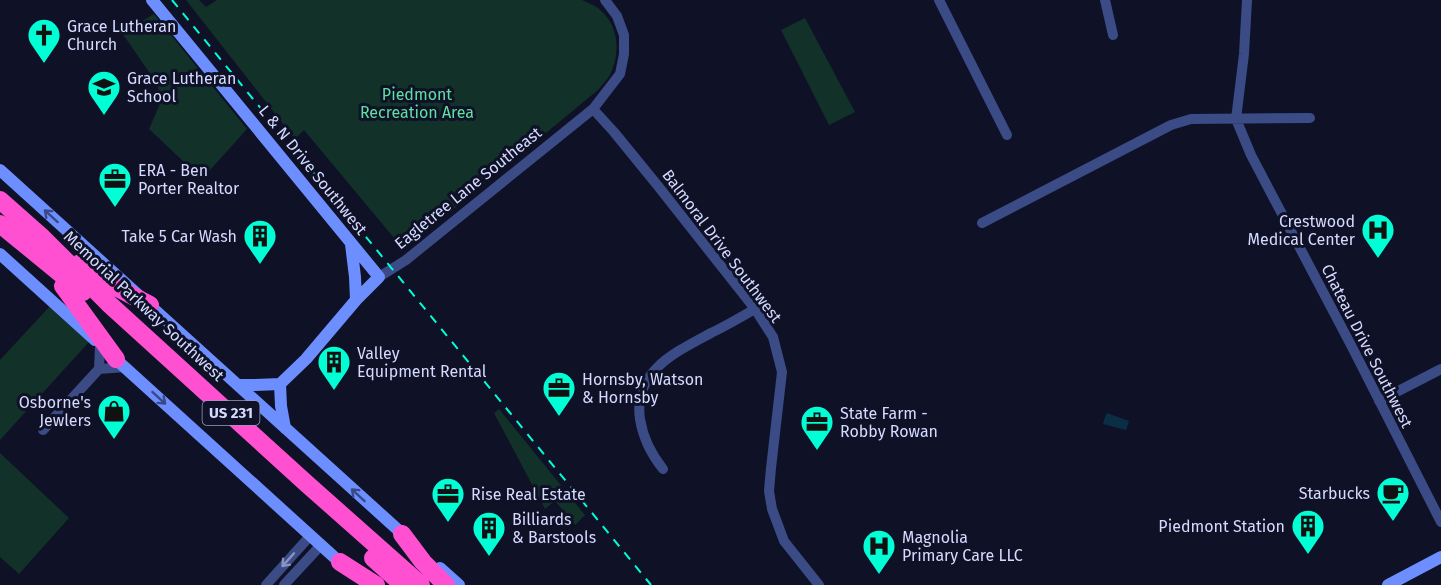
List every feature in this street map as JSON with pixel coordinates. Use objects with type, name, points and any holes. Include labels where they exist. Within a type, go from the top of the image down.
[{"type":"highway","name":"Memorial Parkway Southwest","points":[[0,200],[80,289],[403,585]]},
{"type":"highway","name":"Memorial Parkway Southwest","points":[[0,224],[40,247],[108,303],[421,585]]},
{"type":"highway","points":[[40,247],[150,305]]},
{"type":"highway","points":[[40,247],[69,293],[120,363]]},
{"type":"highway","points":[[402,534],[423,562],[446,585]]},
{"type":"highway","points":[[340,562],[376,585]]},
{"type":"main road","name":"L & N Drive Southwest","points":[[152,0],[379,278]]},
{"type":"main road","points":[[0,170],[459,585]]},
{"type":"main road","points":[[351,242],[356,300]]},
{"type":"main road","points":[[0,254],[365,585]]},
{"type":"main road","name":"Eagletree Lane Southeast","points":[[280,384],[379,278]]},
{"type":"main road","points":[[238,385],[280,384],[285,428]]},
{"type":"main road","points":[[1388,585],[1441,557]]},
{"type":"street","name":"Eagletree Lane Southeast","points":[[379,278],[406,260],[593,109],[620,74],[624,54],[624,34],[617,16],[604,0]]},
{"type":"street","points":[[939,0],[1007,135]]},
{"type":"street","points":[[1105,0],[1113,34]]},
{"type":"street","points":[[1236,119],[1244,54],[1247,0]]},
{"type":"street","name":"Balmoral Drive Southwest","points":[[593,109],[652,178],[755,309],[773,336],[782,372],[769,491],[772,509],[784,542],[819,585]]},
{"type":"street","points":[[982,224],[1170,125],[1191,119],[1310,118]]},
{"type":"street","name":"Chateau Drive Southwest","points":[[1236,119],[1248,149],[1441,522]]},
{"type":"street","points":[[663,469],[653,456],[641,429],[638,410],[644,384],[671,355],[755,309]]},
{"type":"street","points":[[99,369],[100,345]]},
{"type":"street","points":[[43,430],[99,369],[120,363]]},
{"type":"street","points":[[1379,401],[1441,369]]},
{"type":"street","points":[[266,585],[310,536]]},
{"type":"street","points":[[284,585],[321,546]]},
{"type":"green space","name":"Piedmont Recreation Area","points":[[186,0],[199,0],[206,7],[217,0],[582,0],[597,8],[611,23],[616,40],[616,58],[610,75],[598,90],[404,250],[304,130],[295,139]]},
{"type":"green space","points":[[154,14],[247,129],[202,179],[149,129],[159,106],[158,85],[122,33]]},
{"type":"green space","points":[[805,18],[855,112],[829,125],[781,30]]},
{"type":"green space","points":[[50,306],[89,342],[0,440],[0,360]]},
{"type":"green space","points":[[499,409],[585,515],[575,525],[555,501],[545,509],[494,413]]},
{"type":"green space","points":[[0,453],[69,518],[19,574],[0,557]]},
{"type":"water","points":[[1107,413],[1129,421],[1126,430],[1103,424]]},
{"type":"railway","points":[[172,0],[651,585]]},
{"type":"place","name":"Grace Lutheran Church","points":[[44,64]]},
{"type":"place","name":"Grace Lutheran School","points":[[104,116]]},
{"type":"place","name":"ERA - Ben Porter Realtor","points":[[115,208]]},
{"type":"place","name":"Crestwood Medical Center","points":[[1378,259]]},
{"type":"place","name":"Take 5 Car Wash","points":[[260,265]]},
{"type":"place","name":"Valley Equipment Rental","points":[[334,391]]},
{"type":"place","name":"Hornsby, Watson & Hornsby","points":[[559,417]]},
{"type":"place","name":"Osborne's Jewlers","points":[[114,440]]},
{"type":"place","name":"State Farm - Robby Rowan","points":[[817,451]]},
{"type":"place","name":"Starbucks","points":[[1393,522]]},
{"type":"place","name":"Rise Real Estate","points":[[448,523]]},
{"type":"place","name":"Piedmont Station","points":[[1308,555]]},
{"type":"place","name":"Billiards & Barstools","points":[[489,557]]},
{"type":"place","name":"Magnolia Primary Care LLC","points":[[879,575]]}]
